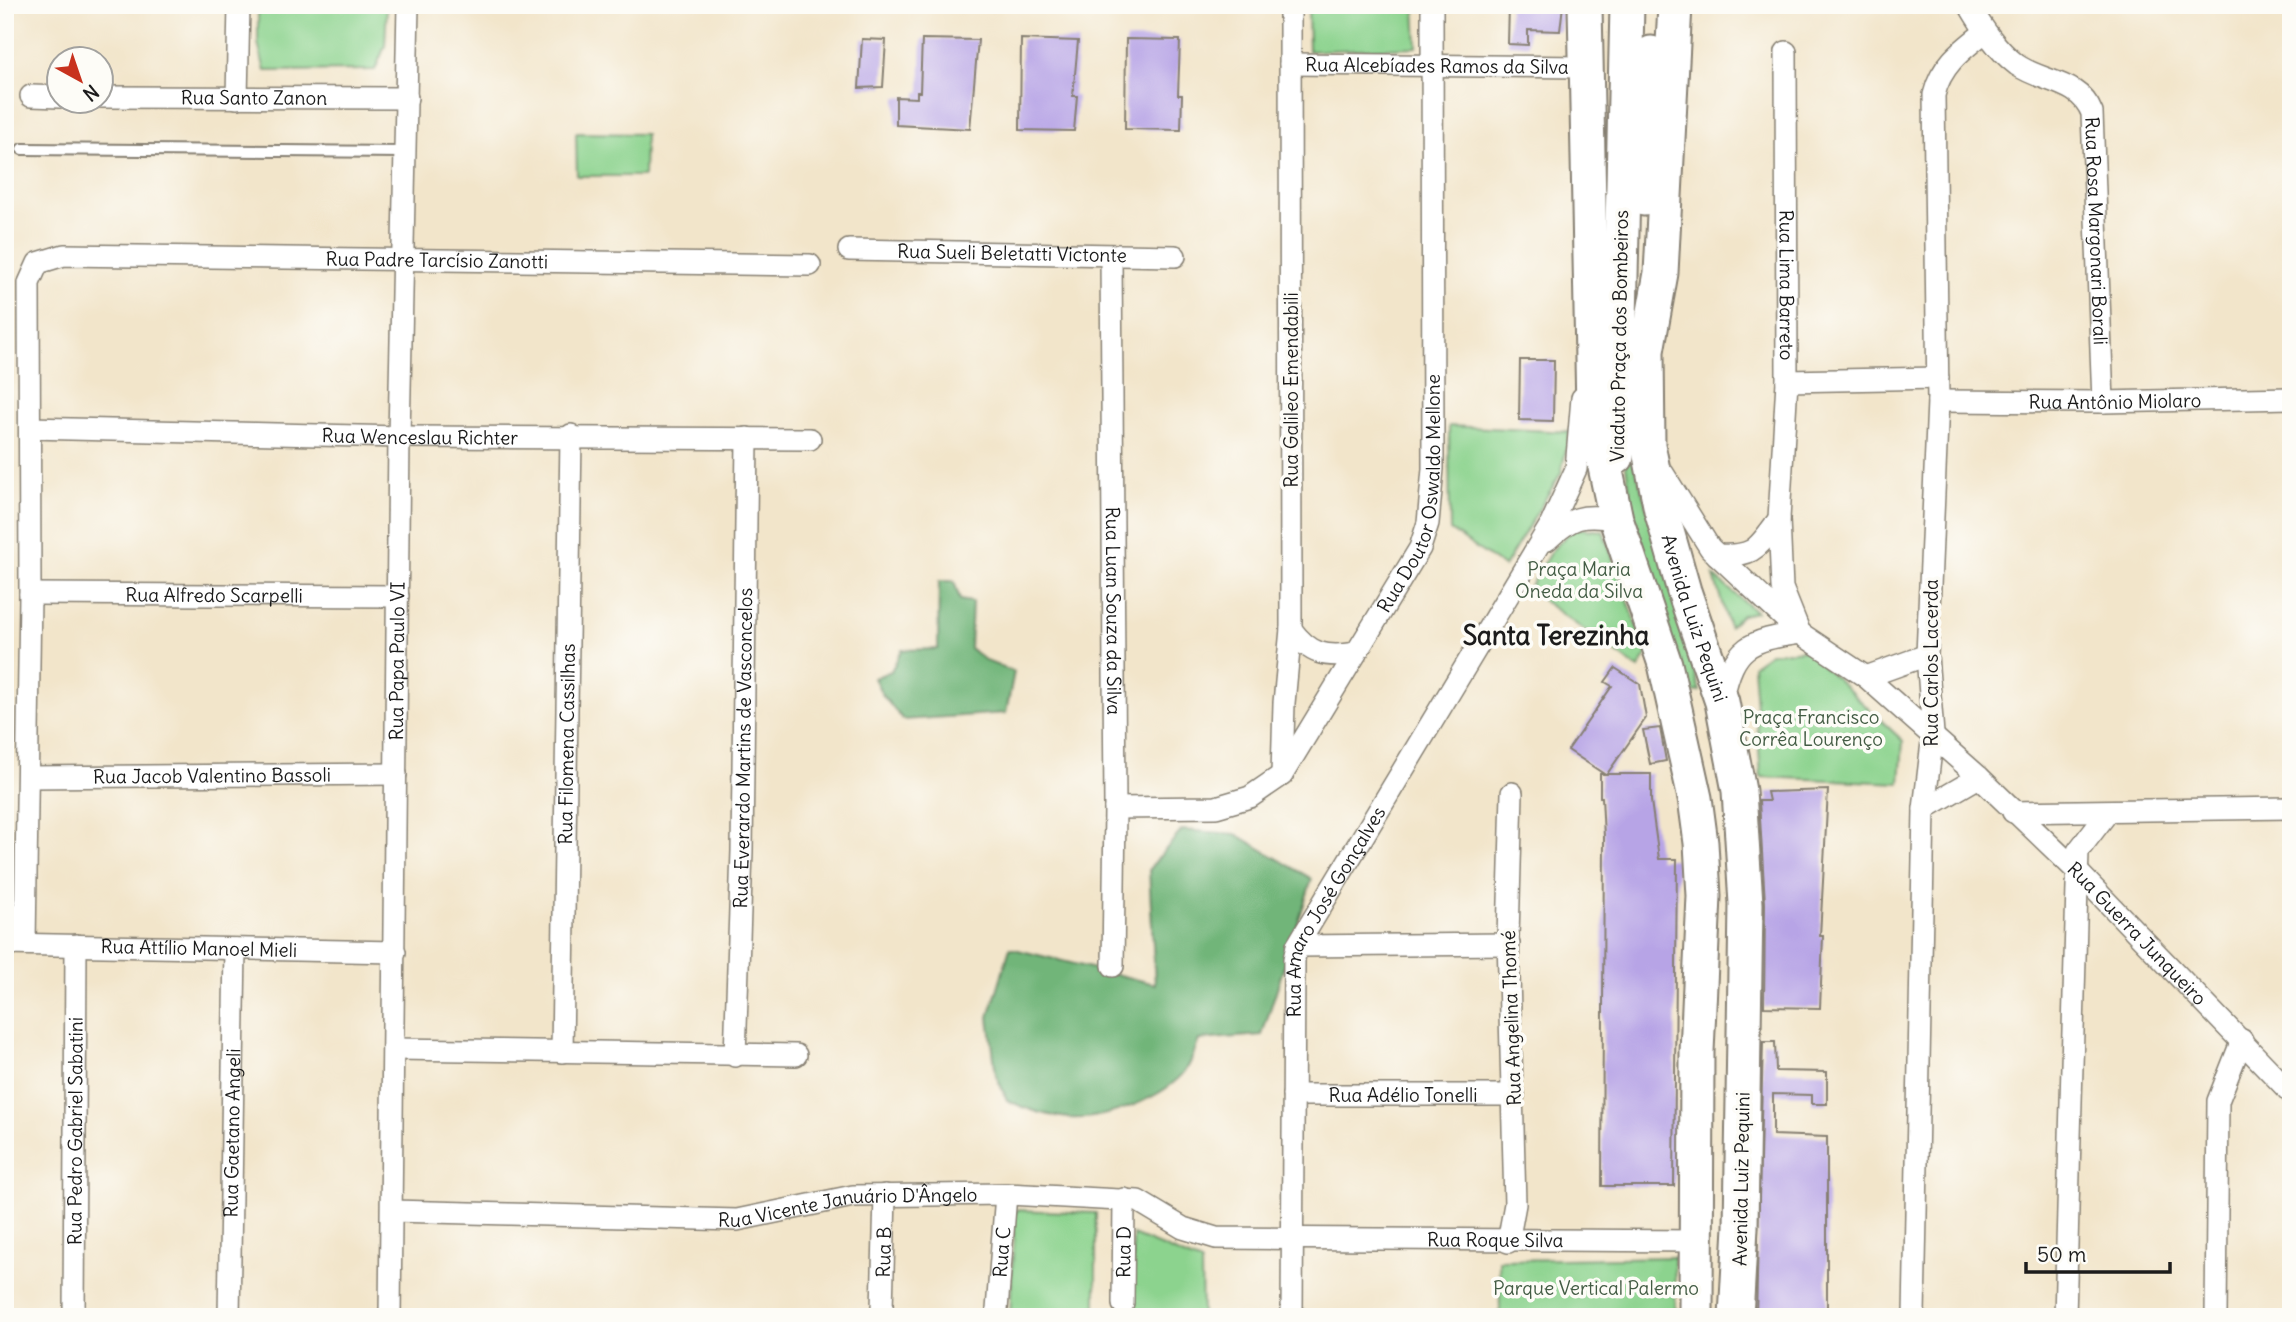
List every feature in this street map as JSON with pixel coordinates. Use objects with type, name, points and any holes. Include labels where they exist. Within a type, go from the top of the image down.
[{"type":"main road","points":[[1585,5],[1584,67],[1593,410],[1616,519],[1665,664],[1695,798],[1704,896],[1697,1052],[1696,1317]]},
{"type":"main road","points":[[1627,5],[1633,154]]},
{"type":"main road","points":[[1633,154],[1653,5]]},
{"type":"main road","name":"Avenida Luiz Pequini","points":[[1675,5],[1662,260],[1647,352],[1648,445],[1671,545],[1723,702],[1739,791],[1746,904],[1741,1227],[1736,1317]]},
{"type":"main road","name":"Viaduto Praça dos Bombeiros","points":[[1633,154],[1643,258],[1647,352]]},
{"type":"main road","name":"Viaduto Praça dos Bombeiros","points":[[1616,519],[1633,154]]},
{"type":"main road","points":[[1697,1052],[1709,1049],[1717,1058],[1736,1208],[1741,1227]]},
{"type":"street","points":[[237,98],[239,5]]},
{"type":"street","name":"Rua Papa Paulo VI","points":[[390,1317],[399,437],[405,258],[408,5]]},
{"type":"street","name":"Rua Galileo Emendabili","points":[[1282,775],[1284,703],[1291,629],[1290,5]]},
{"type":"street","name":"Rua Doutor Oswaldo Mellone","points":[[1115,808],[1216,807],[1250,797],[1282,775],[1420,548],[1431,504],[1432,5]]},
{"type":"street","name":"Rua Rosa Margonari Borali","points":[[1969,5],[1985,32],[2023,68],[2073,89],[2087,102],[2092,113],[2103,402]]},
{"type":"street","name":"Rua Carlos Lacerda","points":[[1914,1315],[1924,809],[1933,734],[1927,655],[1938,401],[1934,95],[1942,71],[1949,62],[1985,32]]},
{"type":"street","name":"Rua Lima Barreto","points":[[1786,52],[1787,381],[1779,519],[1782,588],[1800,634]]},
{"type":"street","name":"Rua Alcebíades Ramos da Silva","points":[[1290,64],[1584,67]]},
{"type":"street","points":[[31,96],[46,97]]},
{"type":"street","name":"Rua Santo Zanon","points":[[116,97],[407,97]]},
{"type":"street","name":"Rua Sueli Beletatti Victonte","points":[[849,250],[1175,256]]},
{"type":"street","name":"Rua Padre Tarcísio Zanotti","points":[[30,428],[30,275],[45,259],[64,255],[810,265]]},
{"type":"street","name":"Rua Luan Souza da Silva","points":[[1111,256],[1115,808],[1113,966]]},
{"type":"street","name":"Rua Amaro José Gonçalves","points":[[1292,1317],[1294,959],[1297,946],[1550,526],[1577,469],[1590,284]]},
{"type":"street","points":[[1787,381],[1938,378]]},
{"type":"street","name":"Rua Antônio Miolaro","points":[[1938,401],[2103,402],[2291,398]]},
{"type":"street","points":[[15,944],[28,777],[30,428]]},
{"type":"street","name":"Rua Wenceslau Richter","points":[[30,428],[399,437],[810,439]]},
{"type":"street","name":"Rua Filomena Cassilhas","points":[[562,1052],[570,436]]},
{"type":"street","name":"Rua Everardo Martins de Vasconcelos","points":[[735,1056],[742,851],[747,438]]},
{"type":"street","name":"Rua Guerra Junqueiro","points":[[1648,445],[1689,519],[1717,555],[1800,634],[1866,677],[1979,777],[2079,873],[2291,1093]]},
{"type":"street","name":"Rua Amaro José Gonçalves","points":[[1534,550],[1572,519],[1590,516],[1616,519]]},
{"type":"street","points":[[1717,555],[1741,556],[1753,550],[1779,519]]},
{"type":"street","name":"Rua Alfredo Scarpelli","points":[[30,594],[398,596]]},
{"type":"street","points":[[1291,629],[1302,644],[1320,655],[1356,653]]},
{"type":"street","points":[[1723,702],[1729,670],[1748,646],[1759,640],[1800,634]]},
{"type":"street","points":[[1866,677],[1927,655]]},
{"type":"street","name":"Rua Jacob Valentino Bassoli","points":[[28,777],[396,774]]},
{"type":"street","points":[[1924,809],[1979,777]]},
{"type":"street","name":"Rua Angelina Thomé","points":[[1508,1242],[1515,1204],[1509,944],[1512,793]]},
{"type":"street","points":[[2013,812],[2291,808]]},
{"type":"street","points":[[2065,1317],[2078,851],[2108,812]]},
{"type":"street","name":"Rua Attílio Manoel Mieli","points":[[15,944],[395,952]]},
{"type":"street","points":[[1297,946],[1509,944]]},
{"type":"street","name":"Rua Pedro Gabriel Sabatini","points":[[74,1317],[76,945]]},
{"type":"street","name":"Rua Gaetano Angeli","points":[[229,1317],[234,949]]},
{"type":"street","points":[[2216,1317],[2218,1101],[2242,1040]]},
{"type":"street","points":[[394,1049],[796,1055]]},
{"type":"street","name":"Rua Adélio Tonelli","points":[[1293,1094],[1514,1095]]},
{"type":"street","name":"Rua Vicente Januário D'Ângelo","points":[[392,1211],[737,1220],[823,1201],[885,1195],[1006,1194],[1138,1201],[1202,1236],[1293,1240]]},
{"type":"street","name":"Rua C","points":[[997,1310],[1006,1194]]},
{"type":"street","name":"Rua B","points":[[882,1310],[885,1195]]},
{"type":"street","name":"Rua D","points":[[1123,1304],[1124,1199]]},
{"type":"street","name":"Rua Roque Silva","points":[[1293,1240],[1698,1241]]},
{"type":"lane","points":[[22,149],[406,152]]},
{"type":"green space","points":[[258,5],[387,5],[385,46],[375,70],[265,71],[258,43]]},
{"type":"green space","points":[[1308,5],[1415,5],[1417,47],[1309,51]]},
{"type":"green space","points":[[576,133],[645,134],[644,176],[577,176]]},
{"type":"green space","points":[[5,240],[9,241],[5,675]]},
{"type":"green space","points":[[1449,426],[1570,432],[1561,473],[1504,567],[1450,530]]},
{"type":"green space","points":[[1630,449],[1700,691],[1683,694],[1641,545],[1624,453]]},
{"type":"green space","name":"Praça Maria Oneda da Silva","points":[[1574,528],[1603,531],[1647,654],[1639,669],[1528,590],[1551,551]]},
{"type":"green space","points":[[1714,576],[1756,612],[1742,615],[1729,627]]},
{"type":"green space","points":[[939,581],[954,581],[960,600],[972,602],[970,648],[986,661],[1014,672],[1006,713],[903,720],[883,696],[874,678],[891,671],[902,650],[938,649]]},
{"type":"green space","name":"Praça Francisco Corrêa Lourenço","points":[[1806,650],[1903,741],[1900,783],[1761,777],[1753,665],[1770,653]]},
{"type":"green space","points":[[1182,830],[1236,834],[1312,879],[1262,1035],[1199,1040],[1188,1067],[1176,1080],[1149,1098],[1115,1112],[1069,1118],[1037,1112],[1007,1100],[996,1075],[989,1017],[1010,948],[1155,984],[1149,869]]},
{"type":"green space","points":[[1015,1210],[1096,1213],[1096,1317],[1010,1317]]},
{"type":"green space","points":[[1133,1235],[1201,1263],[1202,1317],[1133,1317]]},
{"type":"green space","name":"Parque Vertical Palermo","points":[[1674,1257],[1676,1317],[1496,1317],[1500,1311],[1499,1260]]},
{"type":"building","points":[[1509,5],[1563,5],[1560,31],[1528,30],[1528,45],[1508,44]]},
{"type":"building","points":[[862,39],[886,40],[883,87],[859,88]]},
{"type":"building","points":[[922,39],[978,40],[970,129],[896,125],[896,97],[917,98],[917,92],[920,92]]},
{"type":"building","points":[[1021,39],[1078,41],[1073,96],[1077,96],[1074,131],[1020,130]]},
{"type":"building","points":[[1126,39],[1180,40],[1178,95],[1182,95],[1181,130],[1125,129]]},
{"type":"building","points":[[1520,360],[1554,360],[1553,421],[1519,420]]},
{"type":"building","points":[[1615,668],[1640,684],[1646,718],[1607,774],[1651,774],[1651,801],[1659,859],[1677,859],[1674,1186],[1602,1186],[1604,837],[1600,774],[1604,774],[1568,750],[1612,686],[1605,682]]},
{"type":"building","points":[[1660,728],[1666,761],[1650,764],[1643,730]]},
{"type":"building","points":[[1828,790],[1820,936],[1823,936],[1820,1008],[1764,1007],[1765,903],[1759,801],[1769,801],[1767,792]]},
{"type":"building","points":[[1763,1042],[1775,1042],[1776,1071],[1827,1072],[1827,1104],[1812,1104],[1812,1095],[1773,1094],[1773,1135],[1827,1137],[1827,1317],[1756,1317]]},
{"type":"district","name":"Santa Terezinha","points":[[1556,636]]}]
